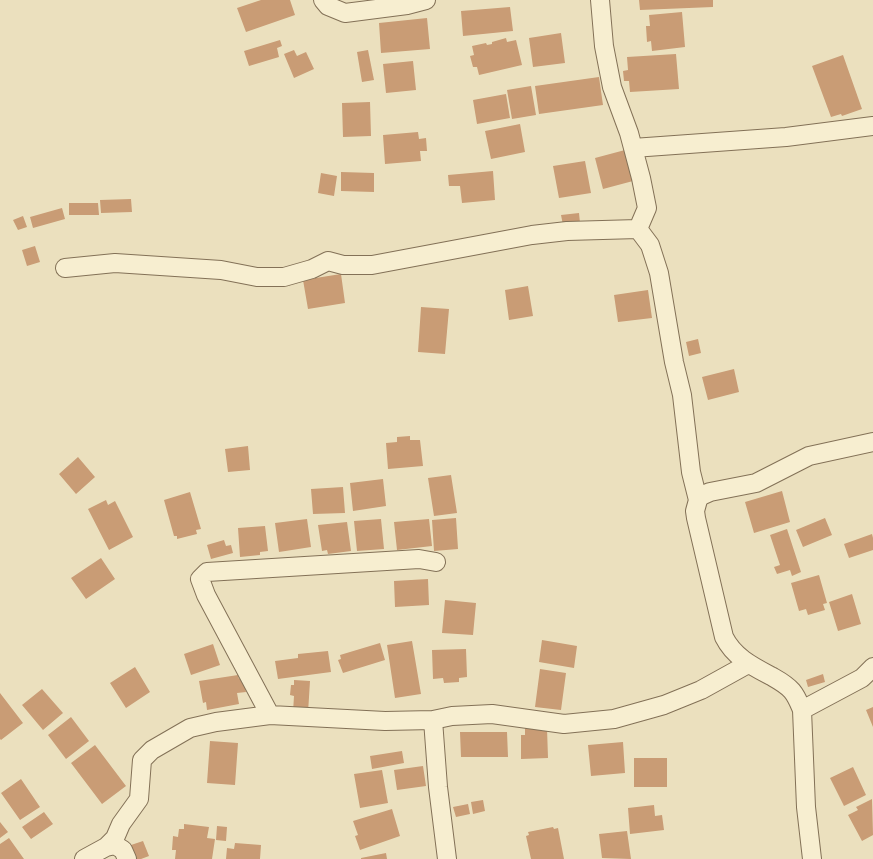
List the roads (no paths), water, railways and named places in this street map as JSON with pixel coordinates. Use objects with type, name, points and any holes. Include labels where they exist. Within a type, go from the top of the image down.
[{"type":"street","points":[[323,0],[328,6],[345,13],[407,5],[426,0]]},
{"type":"street","points":[[600,0],[604,46],[612,87],[629,132],[647,208],[638,229]]},
{"type":"street","points":[[633,148],[786,137],[873,126]]},
{"type":"street","points":[[65,268],[115,263],[221,270],[257,277],[284,277],[312,269],[328,261],[344,265],[372,265],[532,235],[567,231],[638,229]]},
{"type":"street","points":[[638,229],[650,245],[659,273],[674,362],[682,396],[692,472],[698,500]]},
{"type":"street","points":[[812,859],[806,806],[802,710],[798,699],[782,682],[748,664],[729,647],[724,637],[695,511],[698,500],[701,496],[710,492],[756,483],[809,456],[873,442]]},
{"type":"street","points":[[270,715],[206,595],[200,579],[207,572],[418,559],[436,562]]},
{"type":"street","points":[[106,847],[115,838],[121,824],[139,800],[142,760],[152,750],[190,728],[216,722],[270,715],[384,721],[433,720],[452,716],[492,714],[564,724],[614,719],[664,705],[701,690],[748,664]]},
{"type":"street","points":[[802,710],[862,678],[873,667]]},
{"type":"street","points":[[433,720],[438,787],[447,859]]},
{"type":"street","points":[[84,859],[106,847],[115,845],[123,850],[127,859]]}]
